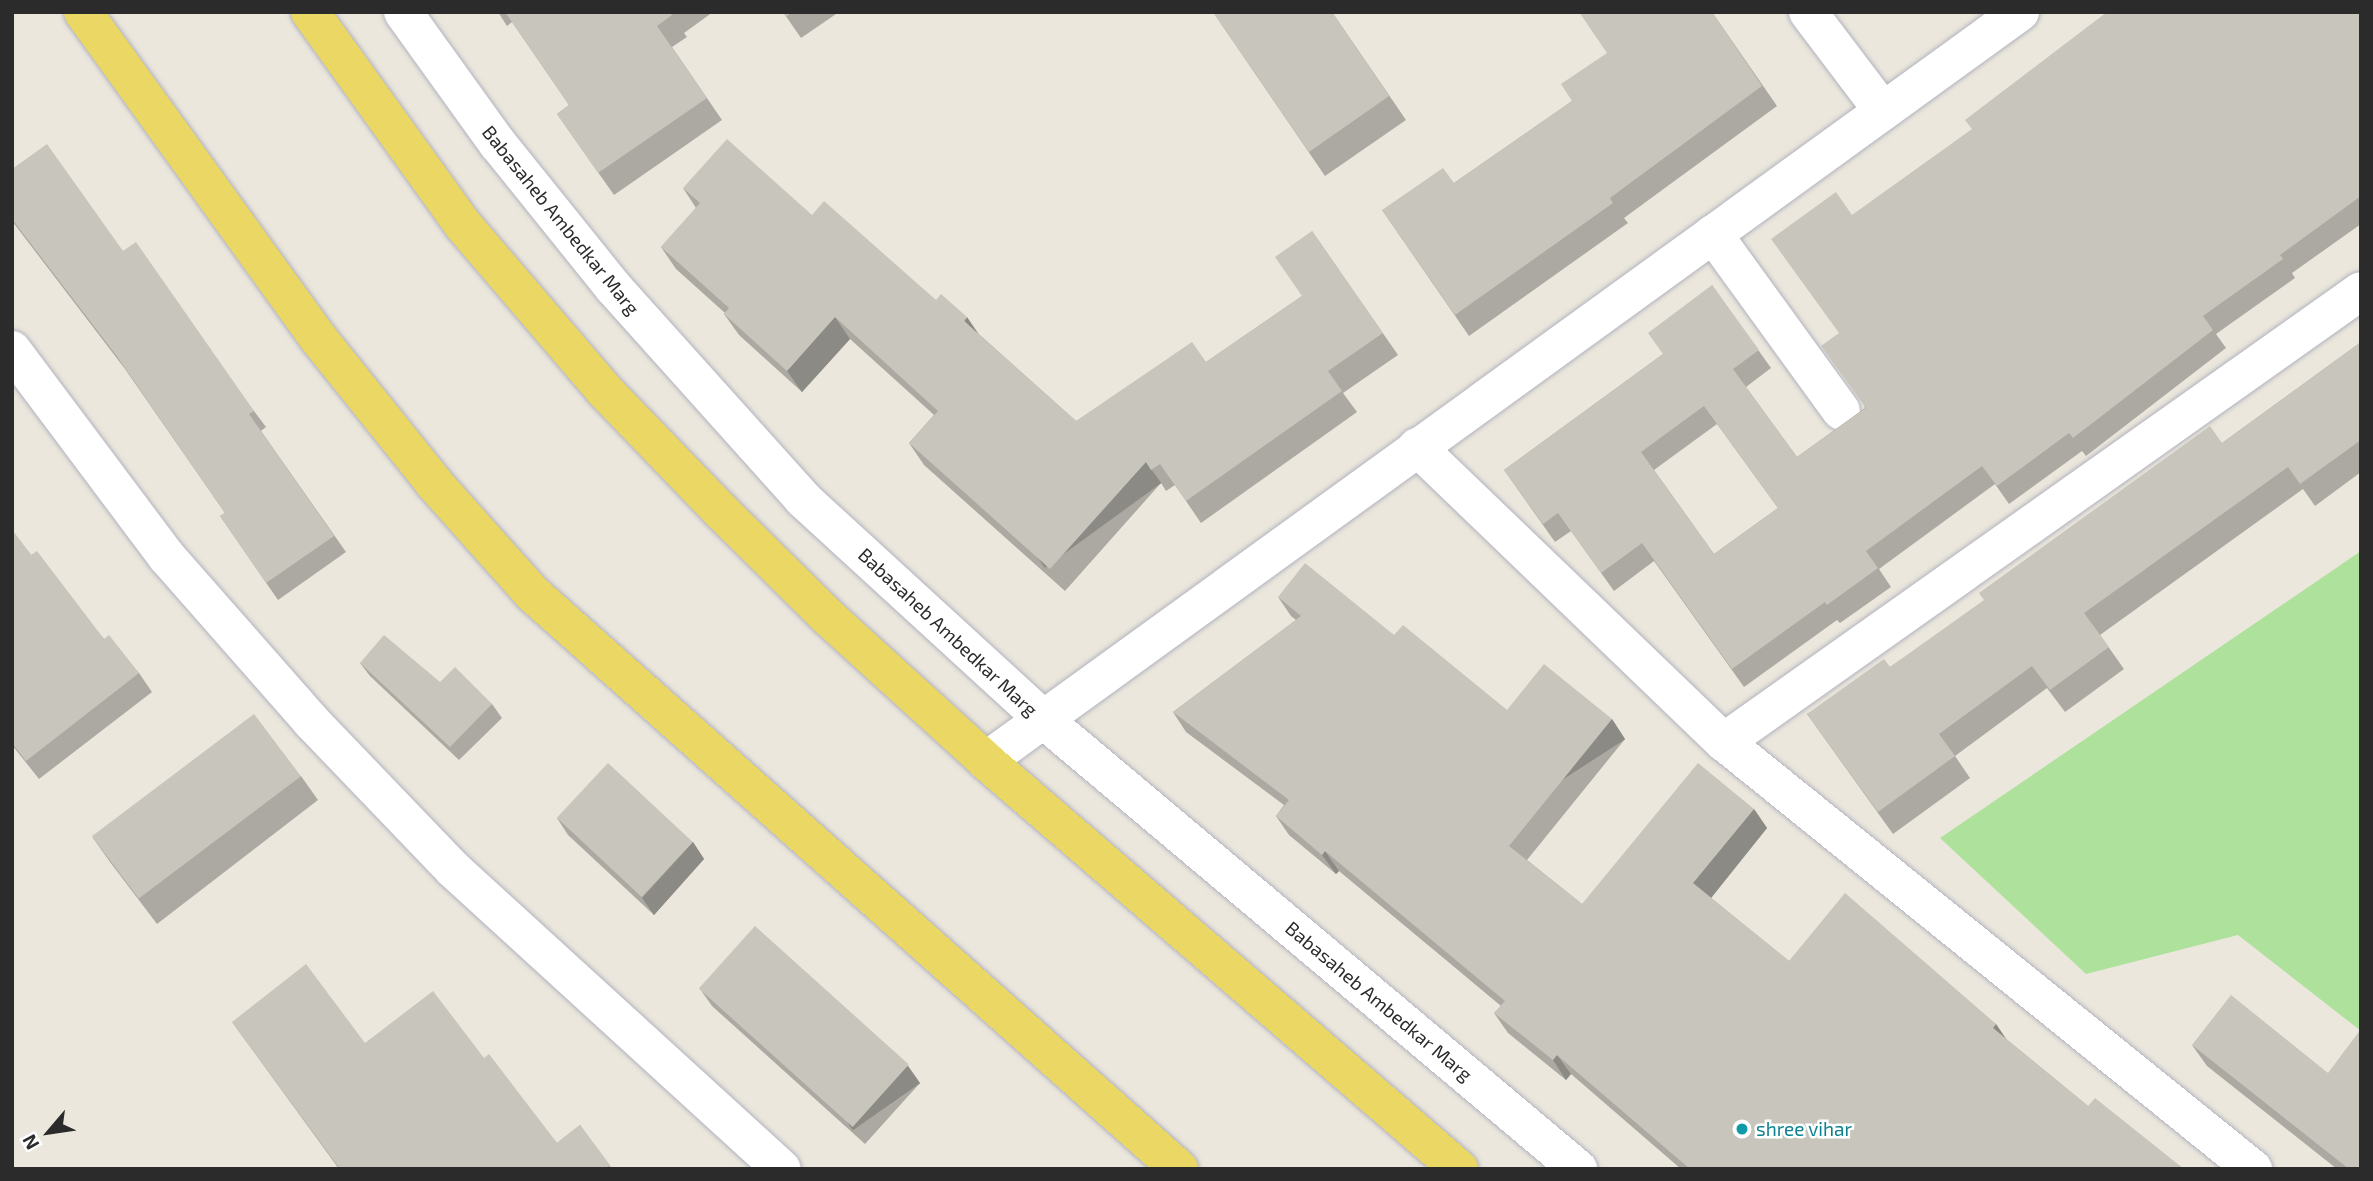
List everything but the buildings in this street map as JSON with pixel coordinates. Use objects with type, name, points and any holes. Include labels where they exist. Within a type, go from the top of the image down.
[{"type":"main road","points":[[83,12],[318,338],[434,483],[533,594],[1179,1169]]},
{"type":"main road","points":[[310,12],[464,226],[604,390],[828,617],[986,761],[1459,1169]]},
{"type":"street","name":"Babasaheb Ambedkar Marg","points":[[404,12],[514,164],[613,287],[803,499],[1044,720],[1578,1169]]},
{"type":"street","points":[[1808,12],[1883,111]]},
{"type":"street","points":[[986,761],[1240,581],[1417,447],[2020,12]]},
{"type":"street","points":[[1713,234],[1841,411]]},
{"type":"street","points":[[1724,742],[2361,291]]},
{"type":"street","points":[[12,350],[167,557],[311,721],[453,869],[781,1169]]},
{"type":"street","points":[[1417,447],[1724,742],[2253,1169]]},
{"type":"green space","points":[[2361,551],[2361,1031],[2238,935],[2086,974],[1940,838]]},
{"type":"place","name":"shree vihar","points":[[1742,1129]]}]
